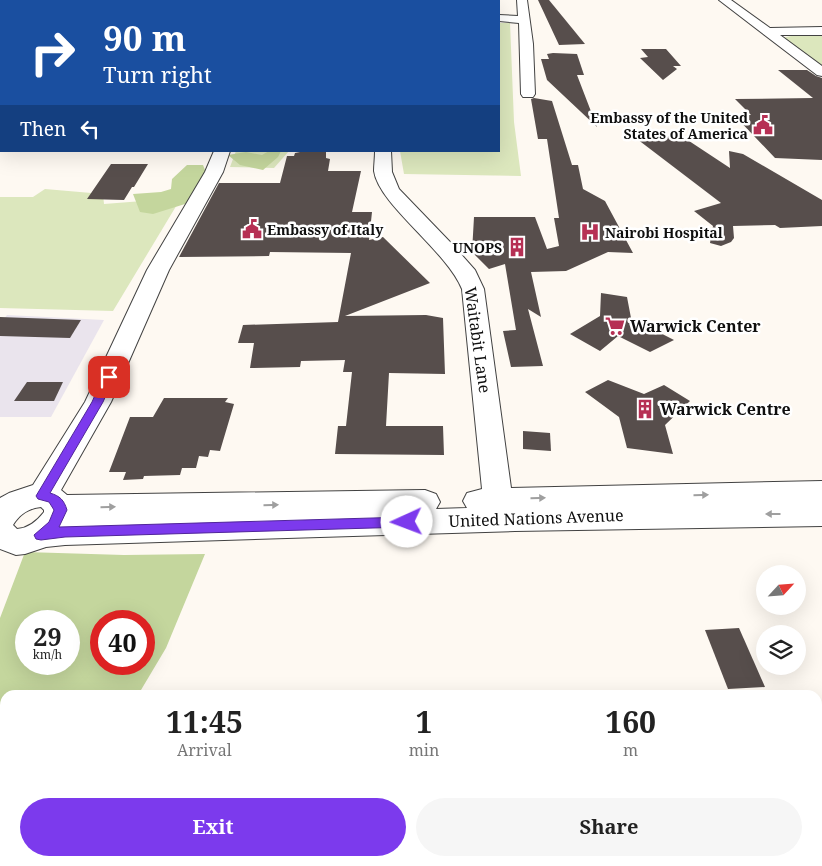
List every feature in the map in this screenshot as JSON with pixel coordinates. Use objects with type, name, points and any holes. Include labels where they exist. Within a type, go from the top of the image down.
[{"type":"street","points":[[522,0],[525,20],[528,94]]},
{"type":"street","points":[[724,0],[822,72]]},
{"type":"street","points":[[500,18],[525,20]]},
{"type":"street","points":[[766,32],[822,31]]},
{"type":"street","points":[[51,502],[25,498],[2,522],[6,538],[14,541],[24,541],[41,535],[54,526],[58,518],[51,502],[158,270],[214,172],[222,152]]},
{"type":"street","name":"Waitabit Lane","points":[[383,152],[383,172],[391,192],[445,248],[467,275],[474,289],[498,500]]},
{"type":"street","name":"United Nations Avenue","points":[[51,502],[298,505],[822,492]]},
{"type":"street","name":"United Nations Avenue","points":[[41,535],[65,532],[515,519],[586,519],[631,515],[822,514]]},
{"type":"shaded area","points":[[7,315],[104,320],[51,417],[0,417],[0,324]]},
{"type":"green space","points":[[500,23],[510,23],[514,122],[521,176],[404,174],[400,152],[500,152]]},
{"type":"green space","points":[[822,33],[822,67],[782,38],[800,34]]},
{"type":"green space","points":[[236,152],[288,152],[274,168],[230,167]]},
{"type":"green space","points":[[246,152],[262,155],[267,152],[280,152],[278,157],[263,170],[240,165],[228,155]]},
{"type":"green space","points":[[187,165],[203,165],[207,175],[185,204],[153,214],[140,212],[133,194],[161,192],[171,189],[172,179]]},
{"type":"green space","points":[[45,189],[103,194],[104,204],[181,198],[113,311],[0,308],[0,197],[33,197]]},
{"type":"green space","points":[[25,552],[124,555],[205,554],[166,648],[155,666],[155,610],[90,610],[90,675],[150,675],[141,690],[0,690],[0,618]]},
{"type":"building","points":[[538,0],[549,0],[585,44],[559,45]]},
{"type":"building","points":[[641,49],[666,49],[681,66],[673,66],[677,69],[663,80],[640,58],[648,57]]},
{"type":"building","points":[[547,54],[577,54],[584,75],[577,75],[597,127],[547,80],[541,59],[549,59]]},
{"type":"building","points":[[778,70],[807,70],[822,78],[822,160],[775,158],[734,115],[751,115],[735,99],[813,98]]},
{"type":"building","points":[[531,99],[552,101],[572,165],[578,165],[583,189],[605,201],[633,253],[608,252],[566,271],[531,272],[541,317],[528,309],[543,366],[511,367],[503,331],[516,330],[505,264],[489,269],[472,252],[474,217],[535,217],[547,249],[559,246],[554,218],[559,218],[547,139],[538,139]]},
{"type":"building","points":[[680,135],[730,168],[729,151],[743,154],[822,200],[822,226],[780,228],[775,225],[733,226],[734,238],[731,242],[721,246],[710,243],[713,226],[694,211],[721,203],[637,139]]},
{"type":"building","points":[[326,152],[326,158],[330,159],[328,171],[361,171],[352,212],[372,212],[369,240],[383,237],[430,283],[345,316],[426,315],[443,318],[445,374],[389,373],[386,426],[443,426],[444,455],[335,454],[338,426],[346,426],[352,372],[343,372],[345,360],[301,361],[300,367],[250,368],[254,343],[238,343],[243,325],[338,322],[351,253],[270,252],[269,256],[179,257],[219,183],[280,183],[287,156],[294,156],[295,153]]},
{"type":"building","points":[[111,164],[148,164],[124,200],[87,199]]},
{"type":"building","name":"Warwick Center","points":[[601,293],[627,297],[631,318],[674,340],[650,352],[618,336],[600,351],[570,334],[600,316]]},
{"type":"building","points":[[0,317],[81,320],[70,338],[0,336]]},
{"type":"building","name":"Warwick Centre","points":[[608,380],[644,394],[664,385],[690,401],[665,425],[673,454],[627,448],[619,417],[585,392]]},
{"type":"building","points":[[27,382],[63,382],[54,401],[14,401]]},
{"type":"building","points":[[164,398],[228,398],[225,402],[234,404],[220,451],[210,450],[208,457],[199,456],[196,468],[182,468],[180,475],[144,476],[143,479],[123,480],[126,472],[109,472],[130,417],[153,417]]},
{"type":"building","points":[[523,431],[550,433],[551,451],[523,449]]},
{"type":"building","points":[[739,628],[756,667],[756,675],[760,675],[765,687],[728,689],[705,630]]},
{"type":"place","name":"Embassy of the United States of America","points":[[763,125]]},
{"type":"place","name":"Embassy of Italy","points":[[252,229]]},
{"type":"place","name":"Nairobi Hospital","points":[[590,232]]},
{"type":"place","name":"UNOPS","points":[[517,247]]},
{"type":"place","name":"Warwick Center","points":[[615,326]]},
{"type":"place","name":"Warwick Centre","points":[[645,409]]},
{"type":"route","points":[[109,377],[98,402],[42,496],[53,498],[58,503],[60,510],[54,526],[41,535],[51,532],[407,522]]}]
